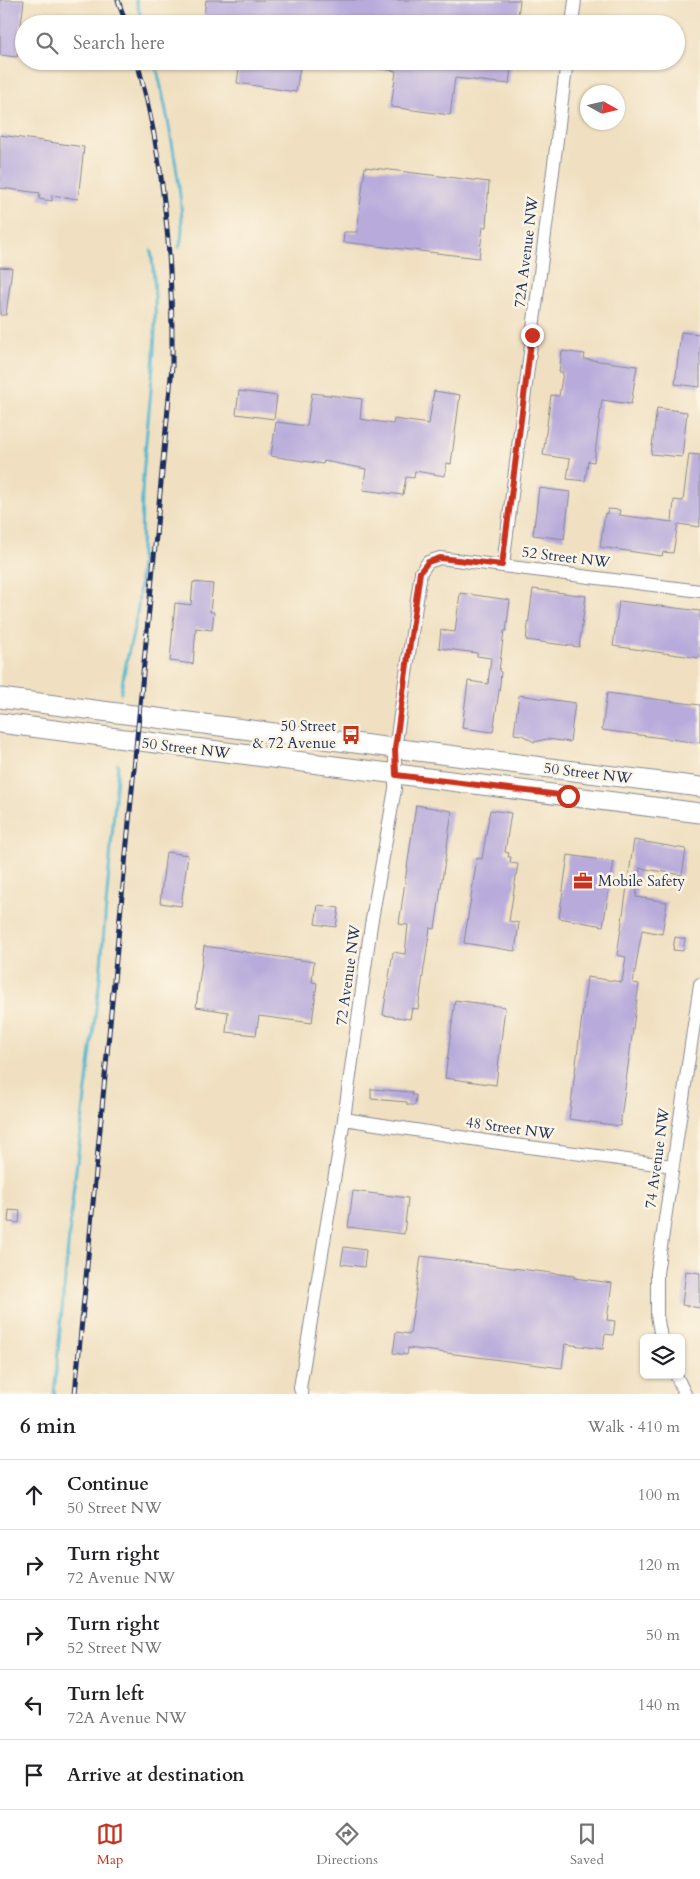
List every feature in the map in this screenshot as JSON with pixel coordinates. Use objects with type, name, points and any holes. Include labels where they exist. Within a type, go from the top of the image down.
[{"type":"main road","name":"50 Street NW","points":[[0,698],[700,786]]},
{"type":"main road","name":"50 Street NW","points":[[0,723],[700,813]]},
{"type":"street","points":[[573,15],[575,0]]},
{"type":"street","name":"72A Avenue NW","points":[[502,565],[566,70]]},
{"type":"street","name":"52 Street NW","points":[[428,562],[440,558],[700,591]]},
{"type":"street","name":"72 Avenue NW","points":[[302,1394],[300,1388],[344,1119],[371,925],[396,775],[395,749],[420,572],[428,562]]},
{"type":"street","name":"74 Avenue NW","points":[[661,1334],[656,1295],[672,1166],[700,984]]},
{"type":"street","name":"48 Street NW","points":[[344,1119],[492,1142],[672,1166]]},
{"type":"street","points":[[678,1379],[685,1394]]},
{"type":"building","points":[[0,0],[24,0],[22,15],[15,15],[15,57],[0,55]]},
{"type":"building","points":[[206,0],[520,0],[518,15],[204,15]]},
{"type":"building","points":[[239,70],[300,70],[296,92],[237,83]]},
{"type":"building","points":[[389,70],[511,70],[509,84],[455,78],[450,115],[391,107],[396,71]]},
{"type":"building","points":[[0,135],[84,147],[78,199],[52,195],[52,201],[39,199],[40,193],[0,188]]},
{"type":"building","points":[[365,167],[489,182],[486,227],[483,227],[479,258],[343,242],[344,232],[357,232]]},
{"type":"building","points":[[0,267],[12,268],[6,315],[0,315]]},
{"type":"building","points":[[681,332],[700,334],[700,387],[675,384]]},
{"type":"building","points":[[562,351],[585,354],[584,359],[637,366],[631,404],[602,400],[594,462],[588,461],[585,481],[567,479],[570,459],[543,455],[551,395],[559,396],[563,372],[559,372]]},
{"type":"building","points":[[239,391],[277,396],[274,419],[236,414]]},
{"type":"building","points":[[434,391],[460,395],[451,464],[447,463],[445,476],[415,471],[414,478],[406,477],[403,495],[363,490],[366,469],[324,461],[323,464],[271,456],[276,422],[307,426],[312,393],[362,399],[360,419],[393,424],[394,419],[429,424]]},
{"type":"building","points":[[657,408],[687,412],[682,457],[651,454]]},
{"type":"building","points":[[689,454],[700,455],[700,527],[678,524],[673,553],[663,552],[662,556],[600,547],[605,513],[607,514],[608,509],[620,510],[619,515],[672,522],[674,500],[683,501]]},
{"type":"building","points":[[539,488],[570,492],[564,539],[533,535]]},
{"type":"building","points":[[193,582],[213,584],[210,612],[214,612],[212,630],[196,628],[193,664],[170,661],[175,603],[191,605]]},
{"type":"building","points":[[533,589],[586,596],[579,647],[526,640]]},
{"type":"building","points":[[460,593],[510,600],[506,631],[504,631],[499,671],[501,672],[500,684],[493,732],[462,728],[468,681],[488,684],[491,658],[477,656],[477,653],[439,648],[441,630],[455,632]]},
{"type":"building","points":[[619,601],[700,611],[700,658],[613,646]]},
{"type":"building","points":[[607,693],[700,705],[700,743],[602,730]]},
{"type":"building","points":[[519,695],[575,703],[570,742],[547,739],[534,742],[522,735],[514,734]]},
{"type":"building","points":[[416,805],[452,811],[435,929],[430,928],[418,1009],[412,1008],[410,1019],[383,1015],[393,952],[405,954],[408,925],[399,924]]},
{"type":"building","points":[[490,810],[511,813],[505,852],[509,853],[508,857],[511,857],[510,863],[518,864],[509,921],[519,923],[515,951],[464,943],[477,858],[482,859]]},
{"type":"building","points":[[634,840],[686,849],[682,875],[640,868],[636,897],[667,902],[662,934],[642,930],[633,983],[639,984],[620,1126],[569,1119],[587,977],[622,982],[626,957],[617,955]]},
{"type":"building","points":[[166,852],[188,855],[181,906],[160,903]]},
{"type":"building","points":[[568,855],[614,862],[603,926],[559,918]]},
{"type":"building","points":[[318,905],[339,908],[336,927],[315,924]]},
{"type":"building","points":[[675,937],[685,939],[683,951],[673,950]]},
{"type":"building","points":[[204,946],[314,962],[312,982],[317,983],[312,1023],[259,1016],[256,1035],[226,1032],[228,1012],[196,1007]]},
{"type":"building","points":[[455,1000],[505,1007],[496,1085],[445,1078]]},
{"type":"building","points":[[371,1089],[412,1092],[412,1095],[416,1095],[415,1105],[407,1105],[407,1102],[371,1099]]},
{"type":"building","points":[[353,1191],[408,1198],[404,1234],[348,1227]]},
{"type":"building","points":[[9,1210],[20,1211],[19,1223],[8,1222]]},
{"type":"building","points":[[344,1247],[366,1250],[364,1267],[341,1264]]},
{"type":"building","points":[[421,1256],[574,1276],[574,1278],[612,1283],[607,1320],[615,1321],[613,1335],[605,1334],[603,1349],[565,1344],[562,1368],[408,1348],[407,1355],[393,1353],[396,1332],[410,1334]]},
{"type":"building","points":[[686,1271],[700,1273],[700,1308],[682,1305]]},
{"type":"waterway","points":[[136,0],[140,15]]},
{"type":"waterway","points":[[157,70],[179,185],[182,233],[179,247]]},
{"type":"waterway","points":[[121,693],[138,607],[141,565],[142,494],[155,312],[151,251]]},
{"type":"waterway","points":[[54,1394],[73,1194],[100,977],[118,764]]},
{"type":"railway","points":[[118,0],[123,15]]},
{"type":"railway","points":[[75,1394],[172,366],[169,250],[161,174],[147,99],[139,70]]},
{"type":"place","name":"50 Street & 72 Avenue","points":[[351,735]]},
{"type":"place","name":"Mobile Safety","points":[[583,881]]},
{"type":"route","points":[[532,335],[502,565],[440,558],[428,562],[420,572],[395,749],[396,775],[568,796]]}]
